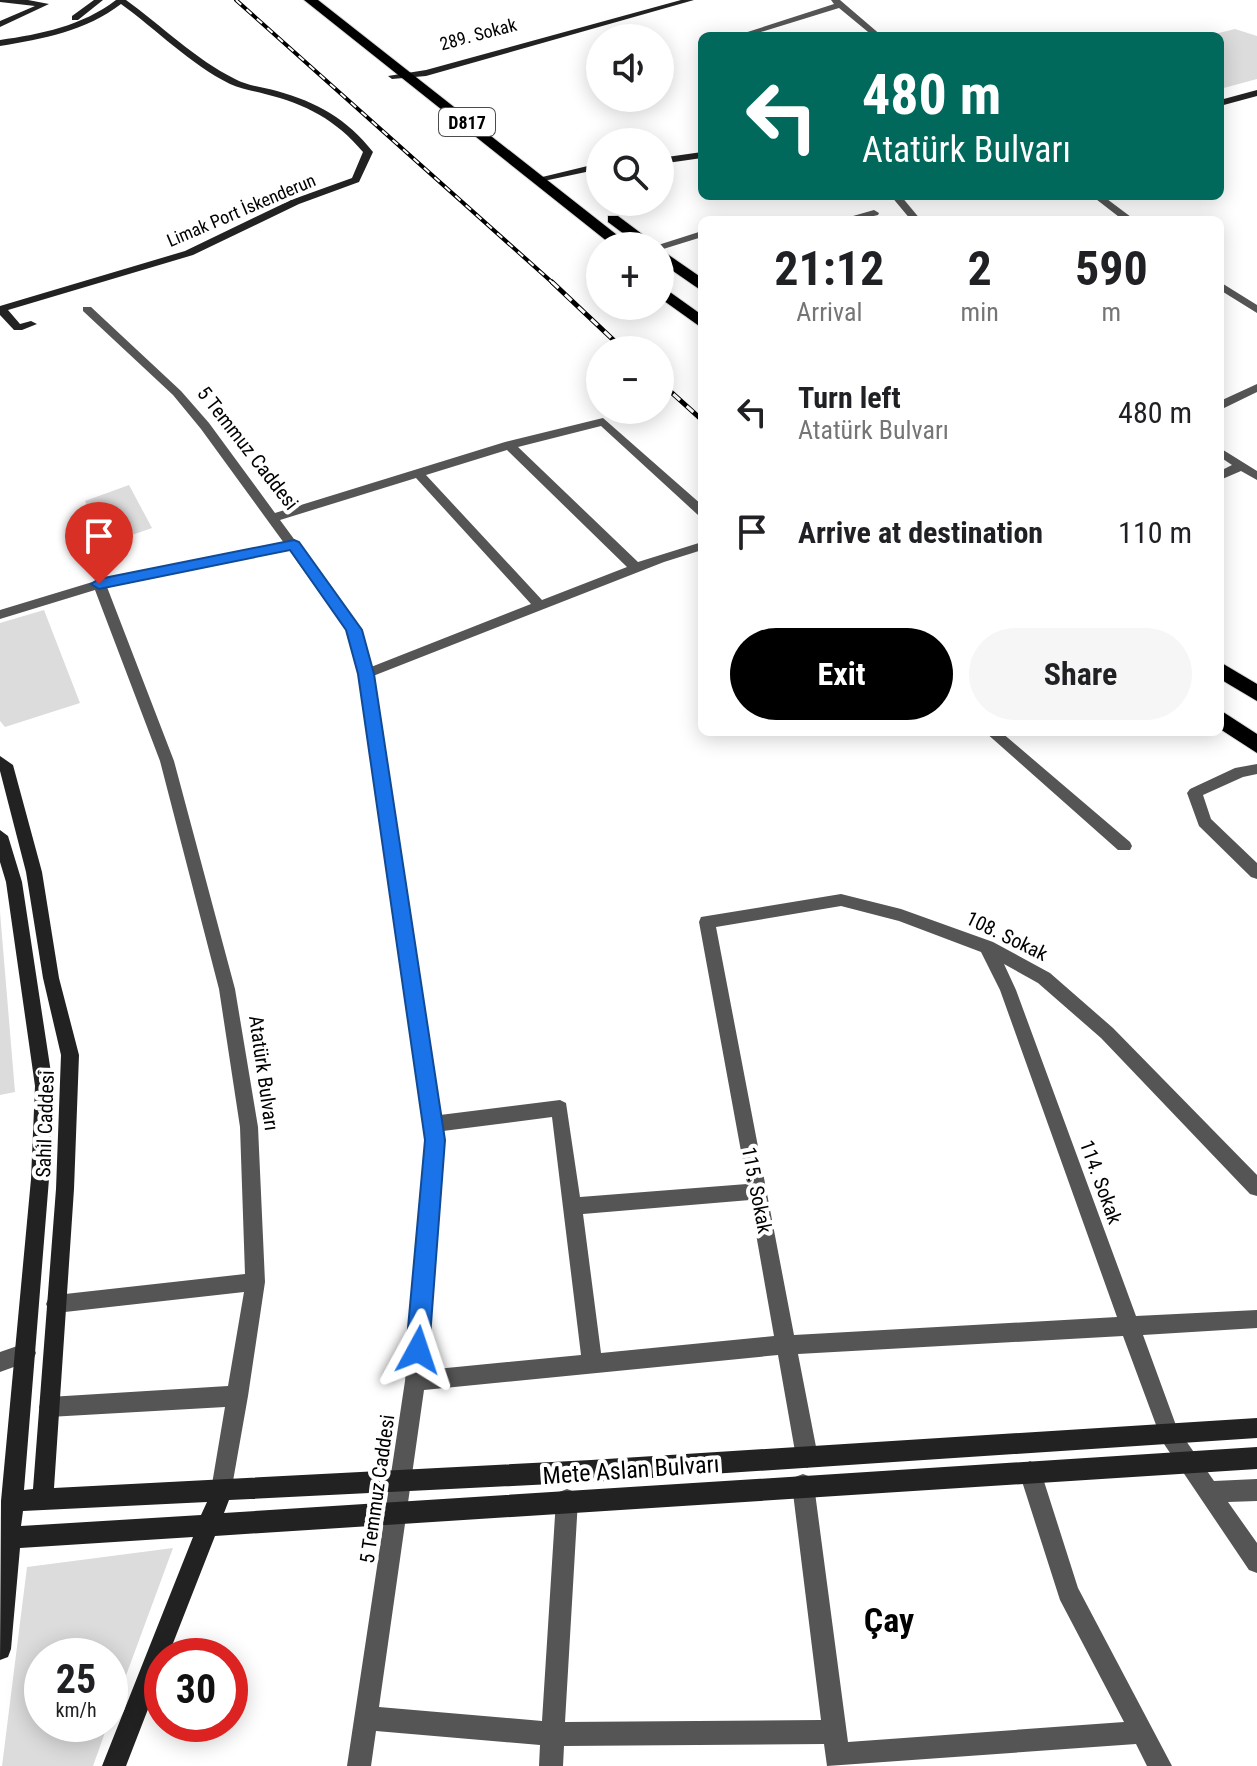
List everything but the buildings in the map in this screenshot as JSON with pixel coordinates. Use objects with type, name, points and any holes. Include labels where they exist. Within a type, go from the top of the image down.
[{"type":"highway","name":"D817","points":[[294,0],[406,71]]},
{"type":"highway","name":"D817","points":[[310,0],[406,71],[588,232]]},
{"type":"highway","points":[[406,71],[551,181],[629,232]]},
{"type":"highway","points":[[551,181],[607,232]]},
{"type":"highway","points":[[674,265],[698,283]]},
{"type":"highway","points":[[674,286],[698,304]]},
{"type":"highway","points":[[674,301],[698,320]]},
{"type":"highway","points":[[1224,672],[1257,694]]},
{"type":"highway","points":[[1224,688],[1257,710]]},
{"type":"highway","points":[[1224,709],[1257,731]]},
{"type":"highway","points":[[1224,721],[1257,745]]},
{"type":"street","points":[[0,0],[48,2]]},
{"type":"street","points":[[0,36],[42,30],[82,16],[99,0]]},
{"type":"street","name":"Limak Port İskenderun","points":[[0,43],[31,39],[104,15],[121,0],[155,24],[179,47],[232,82],[315,104],[348,126],[368,152],[356,180],[295,202],[189,253],[1,309],[18,328],[31,324]]},
{"type":"street","name":"289. Sokak","points":[[406,71],[667,0]]},
{"type":"street","points":[[406,71],[690,0]]},
{"type":"street","points":[[0,24],[48,2]]},
{"type":"street","points":[[751,32],[837,2],[873,32]]},
{"type":"street","points":[[1224,102],[1257,93]]},
{"type":"street","points":[[674,152],[698,149]]},
{"type":"street","points":[[674,159],[698,156]]},
{"type":"street","points":[[551,181],[586,170]]},
{"type":"street","points":[[551,181],[586,177]]},
{"type":"street","points":[[899,200],[913,216]]},
{"type":"street","points":[[1102,200],[1124,216]]},
{"type":"street","points":[[861,216],[874,213]]},
{"type":"street","points":[[674,243],[698,235]]},
{"type":"street","points":[[1224,288],[1257,310]]},
{"type":"street","name":"5 Temmuz Caddesi","points":[[87,309],[177,393],[275,517],[354,630],[366,674],[433,1124],[415,1381],[359,1766]]},
{"type":"street","points":[[1224,404],[1257,387]]},
{"type":"street","points":[[275,517],[509,445],[603,422],[698,508]]},
{"type":"street","points":[[509,445],[636,568]]},
{"type":"street","points":[[1224,455],[1257,476]]},
{"type":"street","points":[[1224,474],[1241,466]]},
{"type":"street","points":[[418,473],[540,606]]},
{"type":"street","points":[[0,615],[99,584],[294,545]]},
{"type":"street","points":[[366,674],[636,568],[698,547]]},
{"type":"street","name":"Atatürk Bulvarı","points":[[99,584],[167,761],[227,989],[249,1127],[255,1282],[222,1490],[114,1766]]},
{"type":"street","points":[[997,736],[1124,846]]},
{"type":"street","name":"Sahil Caddesi","points":[[0,761],[6,765],[34,872],[51,978],[70,1055],[43,1498]]},
{"type":"street","points":[[1257,769],[1240,772],[1195,793],[1204,822],[1257,873]]},
{"type":"street","name":"Sahil Caddesi","points":[[0,836],[14,882],[44,1086],[40,1179],[21,1410],[12,1501],[4,1538]]},
{"type":"street","name":"108. Sokak","points":[[707,922],[841,900],[901,915],[987,947],[1044,978],[1107,1033],[1257,1188]]},
{"type":"street","name":"115. Sokak","points":[[707,922],[807,1457]]},
{"type":"street","name":"114. Sokak","points":[[987,947],[1008,990],[1169,1434],[1257,1562]]},
{"type":"street","points":[[433,1124],[560,1108],[592,1364]]},
{"type":"street","points":[[571,1206],[758,1191]]},
{"type":"street","points":[[56,1304],[255,1282]]},
{"type":"street","points":[[415,1381],[786,1345],[1257,1319]]},
{"type":"street","points":[[0,1362],[26,1353]]},
{"type":"street","points":[[21,1410],[238,1396]]},
{"type":"street","name":"Mete Aslan Bulvarı","points":[[12,1501],[400,1481],[1257,1428]]},
{"type":"street","name":"Mete Aslan Bulvarı","points":[[4,1538],[1257,1458]]},
{"type":"street","points":[[1030,1472],[1068,1592],[1160,1766]]},
{"type":"street","points":[[803,1485],[837,1751]]},
{"type":"street","points":[[1207,1492],[1257,1490]]},
{"type":"street","points":[[551,1766],[567,1500]]},
{"type":"street","points":[[0,1649],[4,1538]]},
{"type":"street","points":[[366,1718],[553,1734],[837,1751],[1142,1732]]},
{"type":"shaded area","points":[[1235,29],[1257,36],[1257,79],[1224,88],[1223,32]]},
{"type":"shaded area","points":[[129,485],[152,528],[106,544],[85,501]]},
{"type":"shaded area","points":[[44,610],[80,703],[5,727],[0,721],[0,623]]},
{"type":"shaded area","points":[[0,912],[15,1092],[0,1095]]},
{"type":"shaded area","points":[[173,1548],[128,1670],[128,1638],[24,1638],[24,1742],[102,1742],[93,1766],[2,1766],[27,1567]]},
{"type":"railway","points":[[236,0],[554,284]]},
{"type":"railway","points":[[552,282],[609,336]]},
{"type":"railway","points":[[674,395],[698,416]]},
{"type":"district","name":"Çay","points":[[889,1620]]},
{"type":"route","points":[[99,584],[294,545],[354,630],[366,674],[435,1140],[418,1350]]}]
